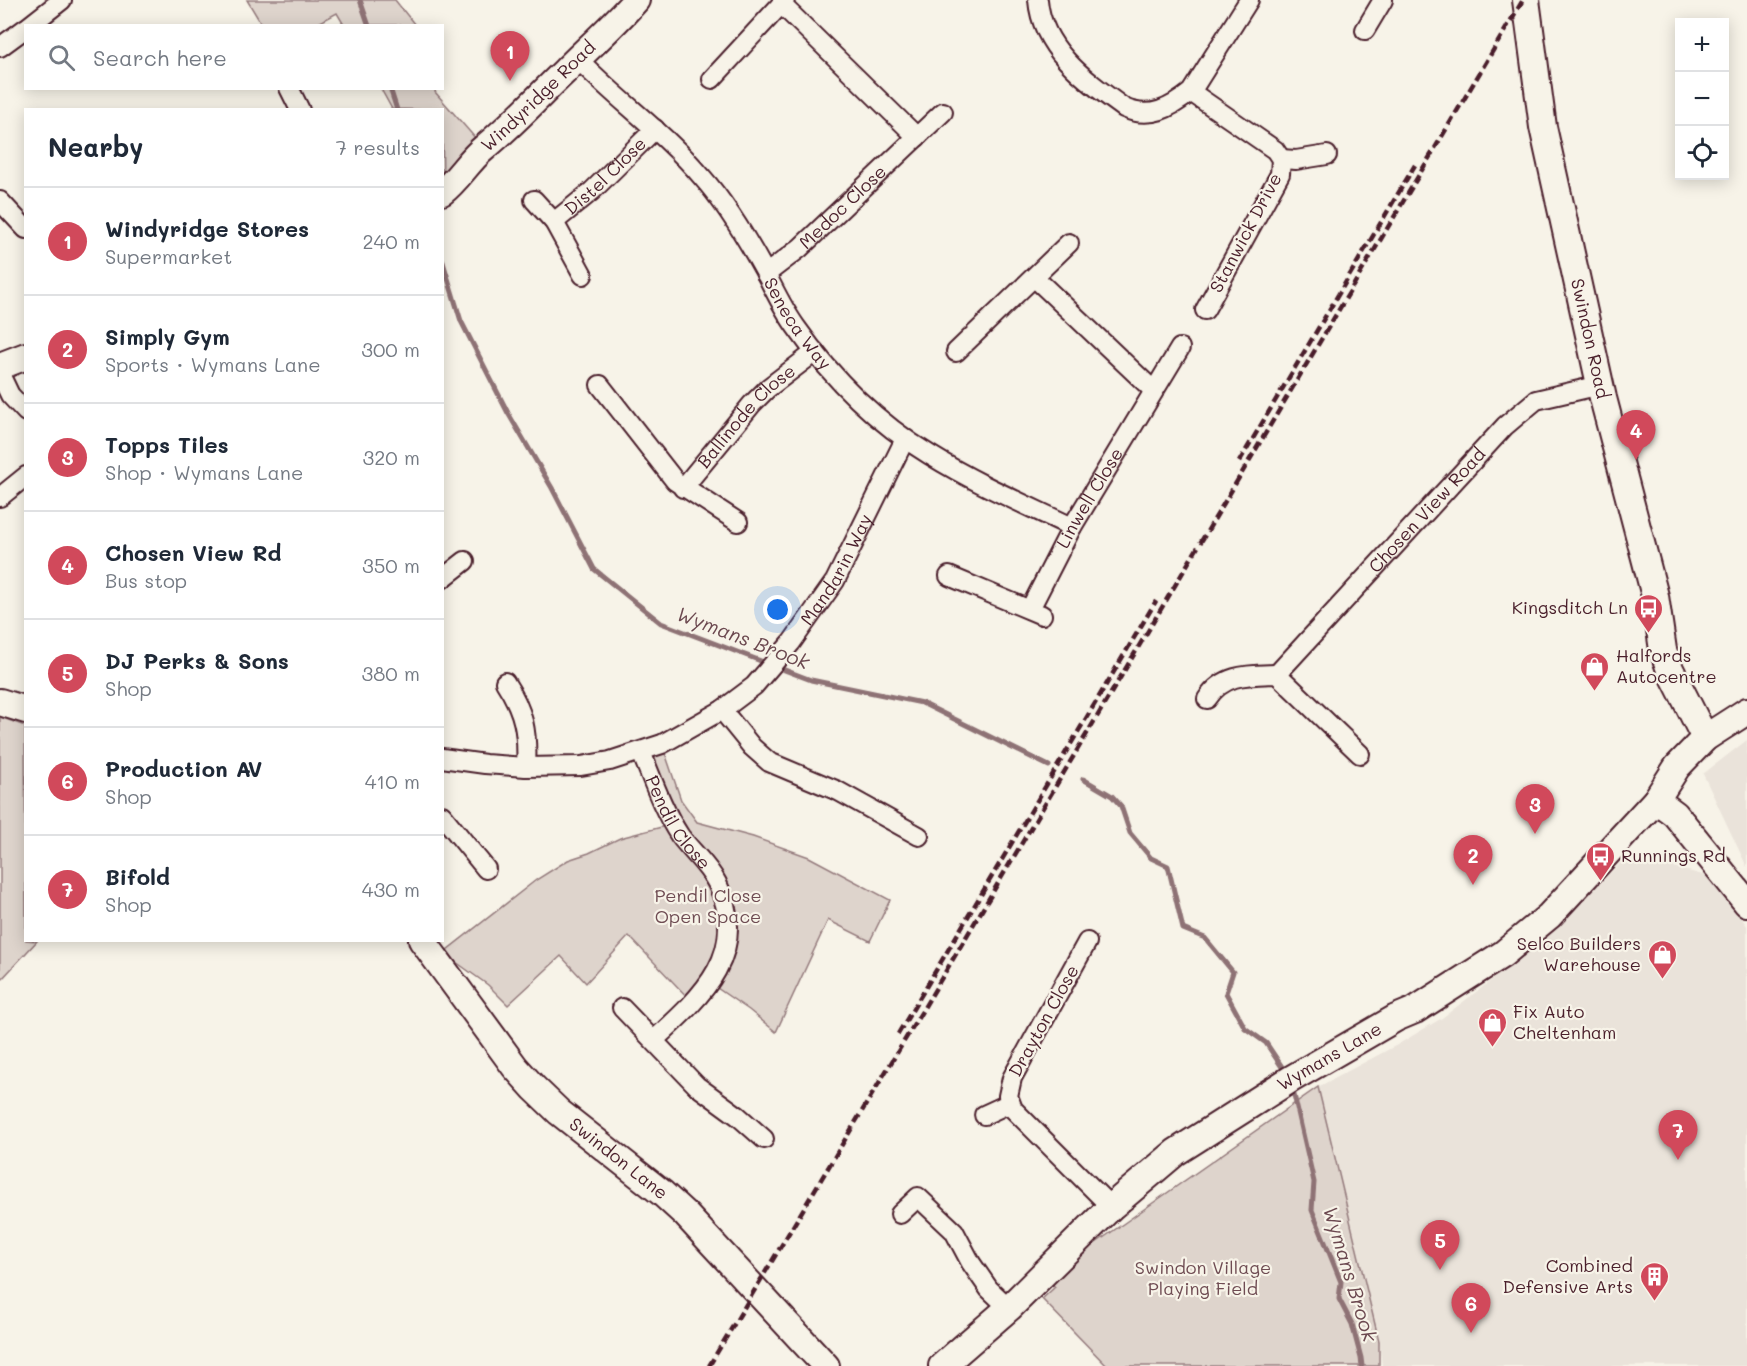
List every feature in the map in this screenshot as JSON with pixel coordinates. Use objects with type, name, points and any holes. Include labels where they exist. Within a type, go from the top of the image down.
[{"type":"street","points":[[31,24],[62,0]]},
{"type":"street","name":"Windyridge Road","points":[[446,189],[467,164],[492,143],[577,58],[605,34],[636,0]]},
{"type":"street","points":[[1038,0],[1041,16],[1050,37],[1067,62],[1124,108],[1140,113],[1158,112],[1179,102],[1191,92],[1249,0]]},
{"type":"street","points":[[712,79],[783,2],[917,137]]},
{"type":"street","points":[[1365,30],[1374,3]]},
{"type":"street","name":"Swindon Road","points":[[1527,12],[1543,127],[1606,409],[1654,596],[1663,650],[1682,696],[1705,738]]},
{"type":"street","points":[[0,47],[24,29]]},
{"type":"street","name":"Seneca Way","points":[[577,58],[601,84],[655,129],[703,177],[735,220],[779,302],[815,352],[859,400],[905,439],[930,456],[1072,527]]},
{"type":"street","points":[[290,90],[299,108]]},
{"type":"street","name":"Stanwick Drive","points":[[1191,92],[1275,150],[1281,159],[1278,180],[1205,310]]},
{"type":"street","name":"Medoc Close","points":[[766,274],[800,248],[943,112]]},
{"type":"street","name":"Distel Close","points":[[554,222],[592,191],[655,129]]},
{"type":"street","points":[[1281,159],[1296,160],[1327,155]]},
{"type":"street","name":"Distel Close","points":[[534,200],[554,222],[583,275]]},
{"type":"street","points":[[0,201],[24,227]]},
{"type":"street","points":[[956,352],[1069,243]]},
{"type":"street","points":[[1035,278],[1153,390]]},
{"type":"street","name":"Linwell Close","points":[[949,576],[1036,612],[1072,527],[1180,348]]},
{"type":"street","name":"Ballinode Close","points":[[683,488],[752,404],[768,388],[815,352]]},
{"type":"street","points":[[0,366],[24,358]]},
{"type":"street","points":[[0,374],[10,395],[24,410]]},
{"type":"street","name":"Ballinode Close","points":[[600,385],[675,482],[738,522]]},
{"type":"street","name":"Chosen View Road","points":[[1277,674],[1505,426],[1536,400],[1601,385]]},
{"type":"street","name":"Mandarin Way","points":[[444,760],[526,767],[581,766],[610,761],[662,744],[722,710],[754,686],[791,643],[836,581],[905,439]]},
{"type":"street","points":[[0,497],[24,478]]},
{"type":"street","points":[[444,577],[465,561]]},
{"type":"street","points":[[1207,699],[1212,692],[1235,676],[1277,674],[1360,754]]},
{"type":"street","points":[[505,682],[516,699],[521,713],[526,738],[526,767]]},
{"type":"street","points":[[0,702],[24,709]]},
{"type":"street","points":[[722,710],[752,747],[769,762],[838,791],[919,836]]},
{"type":"street","name":"Wymans Lane","points":[[942,1366],[1009,1308],[1111,1207],[1176,1152],[1291,1079],[1396,1018],[1415,1010],[1503,954],[1549,916],[1656,800],[1677,767],[1705,738],[1747,711]]},
{"type":"street","name":"Pendil Close","points":[[641,752],[661,802],[681,836],[716,883],[722,895],[727,922],[724,954],[710,984],[686,1011],[654,1040]]},
{"type":"street","points":[[1656,800],[1675,814],[1747,903]]},
{"type":"street","points":[[444,817],[486,869]]},
{"type":"street","name":"Swindon Lane","points":[[423,942],[514,1067],[559,1112],[662,1193],[686,1215],[826,1366]]},
{"type":"street","name":"Drayton Close","points":[[1088,942],[1012,1078],[1008,1090],[1010,1103],[1017,1113],[1111,1207]]},
{"type":"street","points":[[622,1008],[697,1086],[738,1116],[764,1139]]},
{"type":"street","name":"Drayton Close","points":[[984,1114],[1010,1103]]},
{"type":"street","points":[[900,1214],[918,1197],[954,1231],[970,1263],[982,1280],[1009,1308]]},
{"type":"shaded area","points":[[1747,740],[1747,867],[1703,774]]},
{"type":"shaded area","points":[[1629,855],[1714,878],[1747,926],[1747,1366],[1382,1366],[1379,1341],[1318,1087],[1442,1018],[1527,953]]},
{"type":"green space","points":[[247,0],[395,0],[414,24],[343,24],[337,13],[317,24],[261,24]]},
{"type":"green space","points":[[382,90],[436,90],[484,148],[444,191],[444,108],[391,108]]},
{"type":"green space","points":[[0,717],[24,726],[24,942],[36,942],[0,981]]},
{"type":"green space","name":"Pendil Close Open Space","points":[[662,744],[681,800],[697,822],[753,837],[809,857],[890,900],[870,941],[828,920],[776,1032],[711,984],[693,1003],[629,936],[586,983],[561,956],[508,1005],[488,985],[456,962],[447,950],[536,880],[568,860],[620,838],[673,824],[641,752]]},
{"type":"green space","name":"Swindon Village Playing Field","points":[[1318,1087],[1379,1341],[1379,1366],[1107,1366],[1042,1299],[1055,1287],[1046,1278]]},
{"type":"waterway","name":"Wymans Brook","points":[[360,0],[368,24]]},
{"type":"waterway","name":"Wymans Brook","points":[[391,90],[396,108]]},
{"type":"waterway","name":"Wymans Brook","points":[[444,266],[461,321],[508,413],[552,488],[594,569],[661,623],[811,680],[922,703],[1049,766]]},
{"type":"waterway","name":"Wymans Brook","points":[[1083,779],[1112,796],[1121,806],[1130,833],[1151,858],[1168,866],[1183,929],[1205,938],[1233,972],[1226,993],[1245,1028],[1266,1043],[1286,1073]]},
{"type":"waterway","name":"Wymans Brook","points":[[1292,1086],[1314,1182],[1312,1210],[1341,1282],[1339,1299],[1352,1324],[1362,1366]]},
{"type":"railway","points":[[709,1366],[1523,0]]},
{"type":"railway","points":[[1239,462],[1415,165]]},
{"type":"railway","points":[[898,1034],[1156,601]]},
{"type":"place","name":"Windyridge Stores","points":[[510,81]]},
{"type":"place","name":"Chosen View Rd","points":[[1636,460]]},
{"type":"place","name":"Kingsditch Ln","points":[[1649,634]]},
{"type":"place","name":"Halfords Autocentre","points":[[1595,692]]},
{"type":"place","name":"Topps Tiles","points":[[1535,834]]},
{"type":"place","name":"Runnings Rd","points":[[1600,882]]},
{"type":"place","name":"Simply Gym","points":[[1473,885]]},
{"type":"place","name":"Selco Builders Warehouse","points":[[1662,980]]},
{"type":"place","name":"Fix Auto Cheltenham","points":[[1492,1048]]},
{"type":"place","name":"Bifold","points":[[1678,1160]]},
{"type":"place","name":"DJ Perks & Sons","points":[[1440,1270]]},
{"type":"place","name":"Combined Defensive Arts","points":[[1654,1302]]},
{"type":"place","name":"Production AV","points":[[1471,1333]]}]
